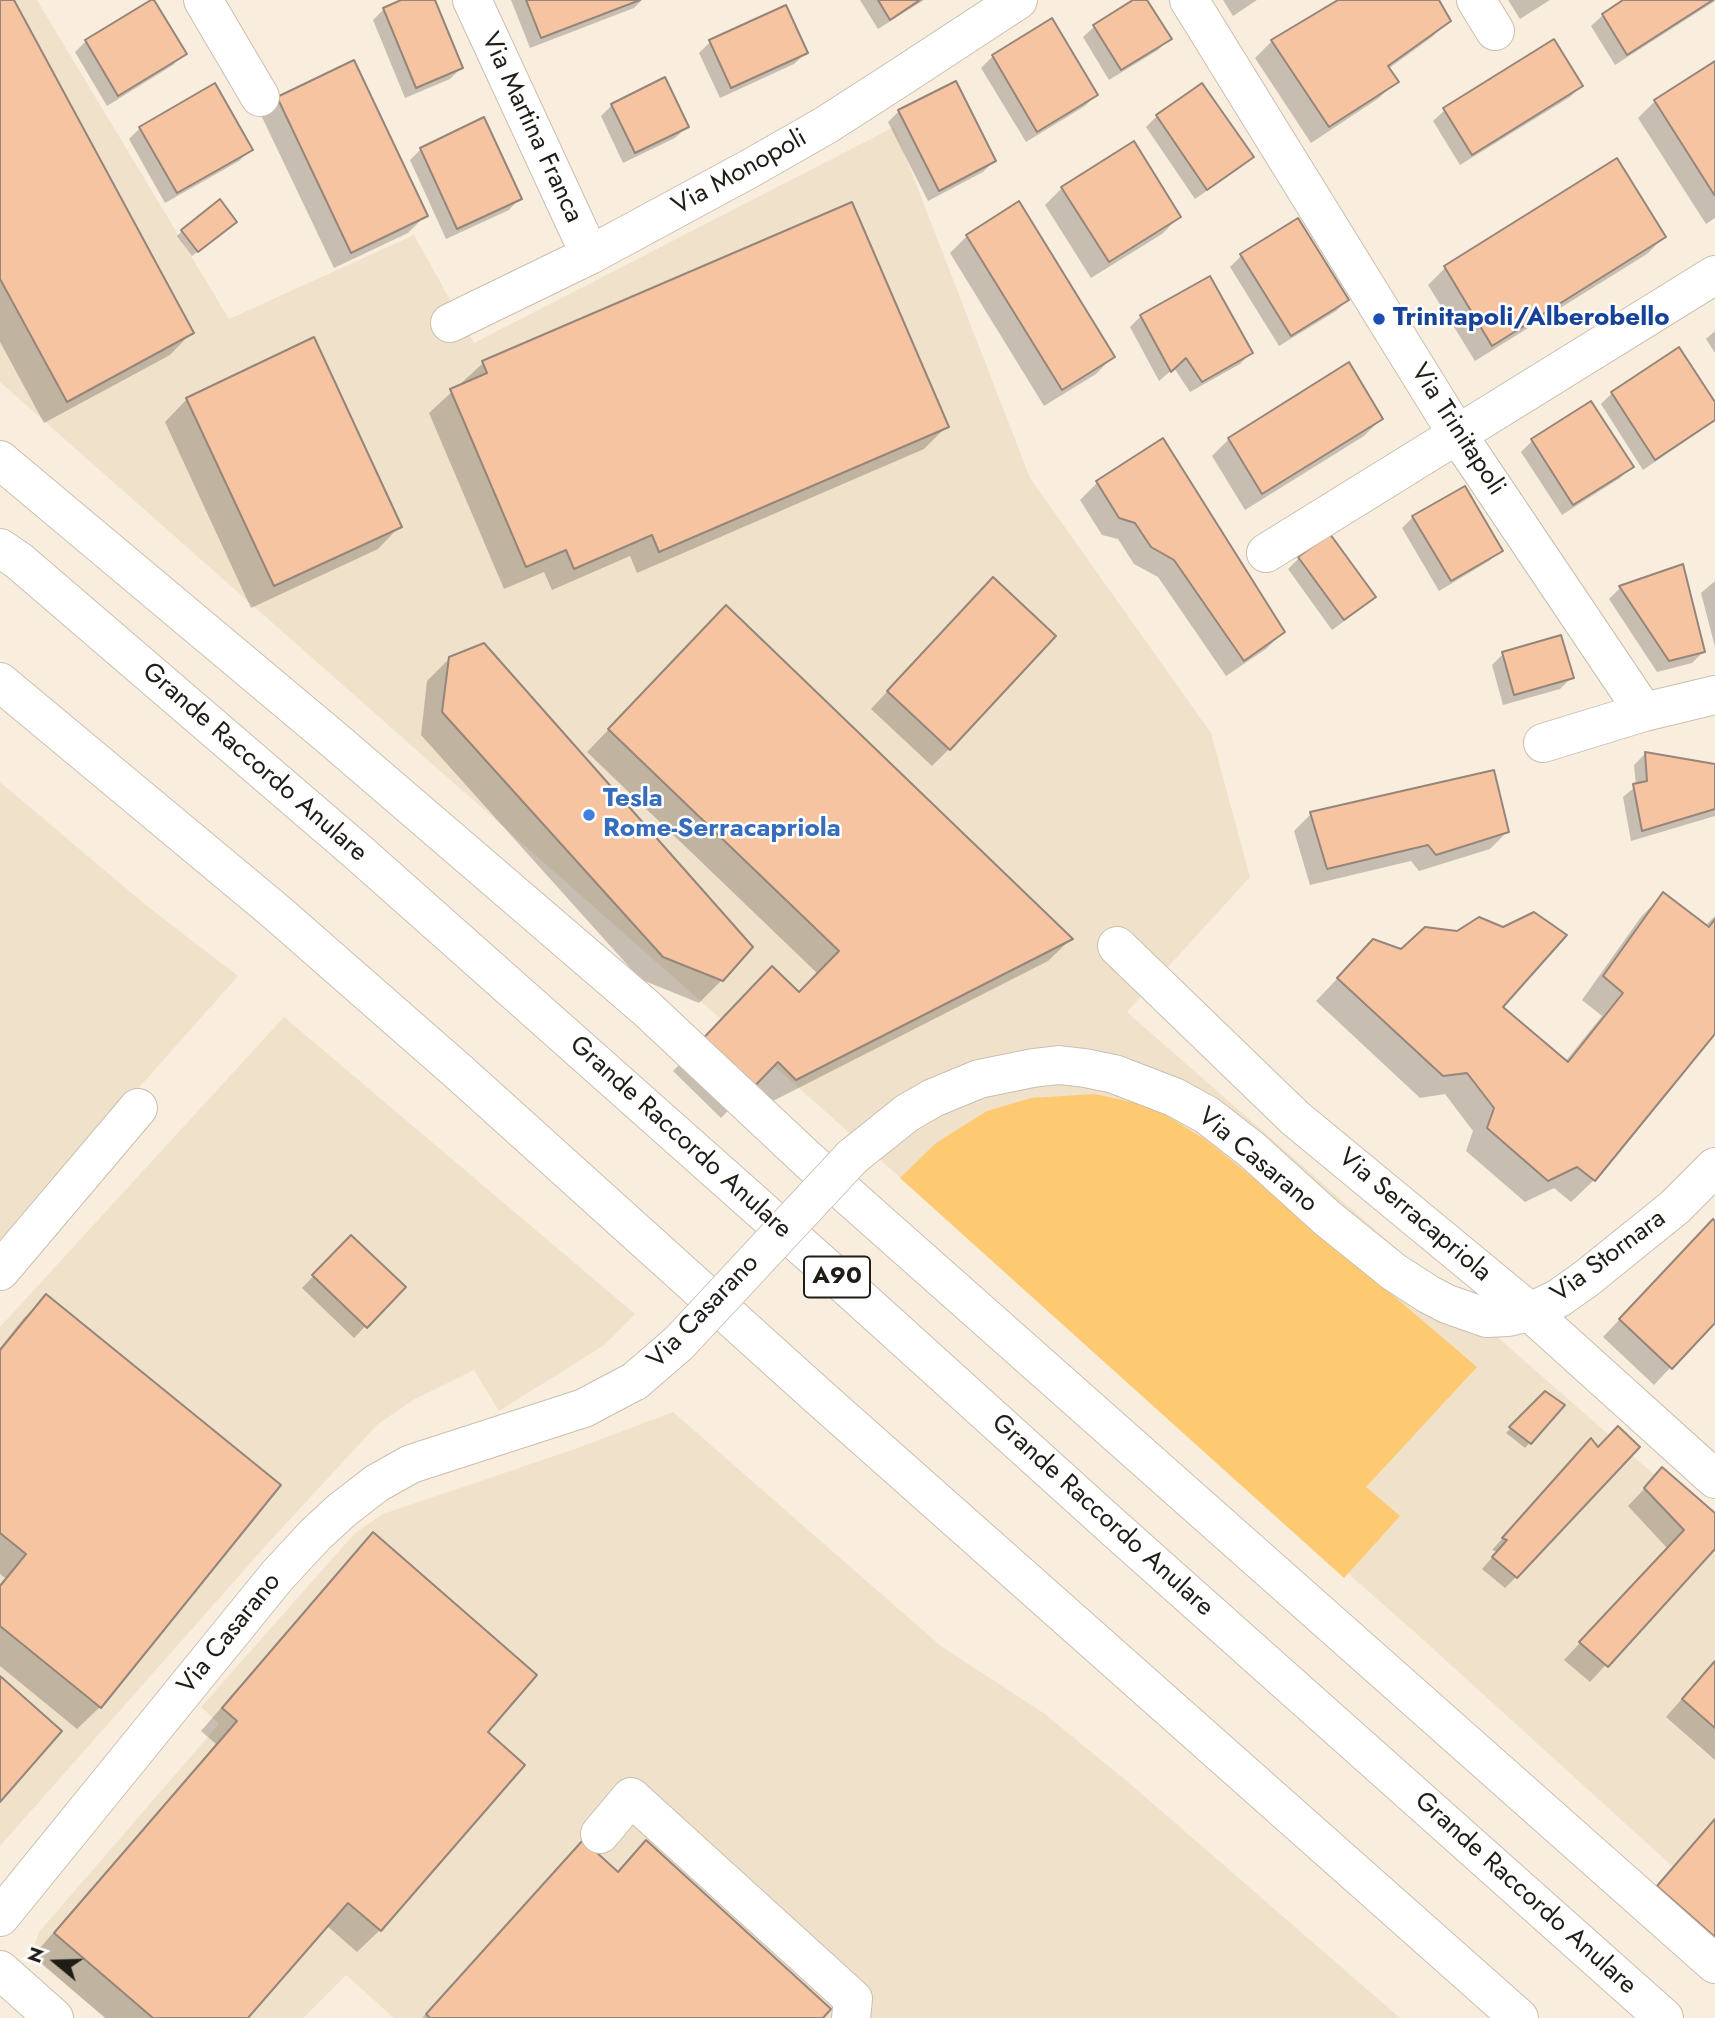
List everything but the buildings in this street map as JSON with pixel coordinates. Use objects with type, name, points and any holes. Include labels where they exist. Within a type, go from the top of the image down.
[{"type":"main road","points":[[203,0],[260,97]]},
{"type":"main road","name":"Via Martina Franca","points":[[472,0],[590,255]]},
{"type":"main road","name":"Via Monopoli","points":[[450,323],[590,255],[788,147],[1018,0]]},
{"type":"main road","name":"Via Trinitapoli","points":[[1189,0],[1457,434],[1644,712]]},
{"type":"main road","points":[[1266,553],[1715,275]]},
{"type":"main road","points":[[0,460],[333,739],[636,999],[807,1159],[1715,1964]]},
{"type":"main road","name":"Grande Raccordo Anulare","points":[[0,548],[19,561],[369,862],[1664,2018]]},
{"type":"main road","points":[[0,682],[275,911],[460,1073],[1519,2018]]},
{"type":"main road","points":[[1543,743],[1644,712],[1715,695]]},
{"type":"main road","name":"Via Serracapriola","points":[[1118,946],[1295,1118],[1530,1312],[1715,1479]]},
{"type":"main road","name":"Via Casarano","points":[[0,1917],[277,1576],[342,1510],[377,1483],[411,1464],[584,1408],[635,1381],[679,1343],[852,1157],[907,1113],[933,1098],[979,1079],[1059,1065],[1114,1074],[1174,1097],[1214,1120],[1252,1150],[1326,1218],[1394,1272],[1447,1304],[1487,1318]]},
{"type":"main road","points":[[0,1270],[138,1108]]},
{"type":"main road","name":"Via Stornara","points":[[1487,1318],[1530,1312],[1559,1298],[1597,1271],[1675,1207],[1715,1167]]},
{"type":"main road","points":[[600,1834],[631,1797],[853,1999],[851,2018]]},
{"type":"main road","points":[[0,1970],[54,2018]]},
{"type":"shaded area","points":[[0,0],[37,0],[229,319],[414,235],[474,343],[894,127],[1030,478],[1211,733],[1250,877],[1127,1012],[1715,1528],[1715,1905],[1420,1637],[0,382]]},
{"type":"shaded area","points":[[0,782],[147,906],[238,976],[0,1244]]},
{"type":"shaded area","points":[[284,1017],[635,1314],[603,1346],[499,1411],[474,1370],[413,1400],[377,1425],[269,1542],[0,1846],[0,1327]]},
{"type":"shaded area","points":[[1095,1094],[1153,1107],[1206,1140],[1477,1367],[1366,1487],[1400,1516],[1344,1578],[900,1178],[936,1143],[987,1111],[1031,1098]]},
{"type":"shaded area","points":[[673,1412],[941,1646],[1045,1714],[1135,1788],[1400,2018],[394,2018],[346,1975],[303,2018],[106,2018],[31,1956],[39,1932],[219,1724],[201,1707],[355,1533],[383,1514],[575,1449]]},
{"type":"place","name":"Trinitapoli/Alberobello","points":[[1379,319]]},
{"type":"place","name":"Tesla Rome-Serracapriola","points":[[589,815]]}]
